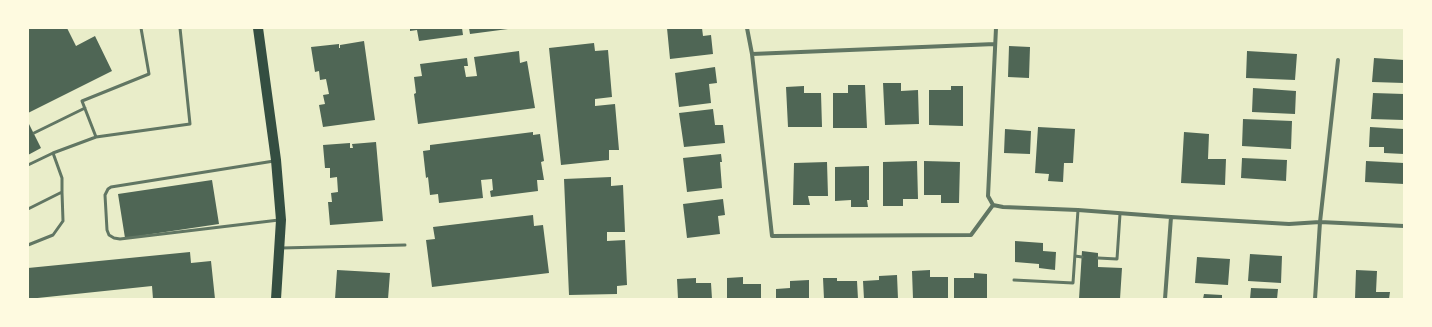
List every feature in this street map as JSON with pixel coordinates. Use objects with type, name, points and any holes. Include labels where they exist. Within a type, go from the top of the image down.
[{"type":"main road","points":[[258,28],[276,160],[281,220],[276,299]]},
{"type":"street","points":[[747,28],[752,54],[772,236],[971,235],[993,205]]},
{"type":"street","points":[[996,28],[988,196],[993,205],[1003,207],[1078,210],[1120,214],[1289,224],[1320,222],[1404,226]]},
{"type":"street","points":[[752,54],[996,44]]},
{"type":"street","points":[[1315,299],[1320,222],[1338,60]]},
{"type":"street","points":[[1165,299],[1170,217]]},
{"type":"lane","points":[[96,138],[82,101],[149,74],[141,28]]},
{"type":"lane","points":[[28,164],[53,153],[96,138],[190,124],[180,28]]},
{"type":"lane","points":[[34,133],[85,108]]},
{"type":"lane","points":[[28,245],[53,235],[63,221],[62,178],[53,153]]},
{"type":"lane","points":[[276,160],[111,187],[105,195],[109,235],[120,239],[281,220]]},
{"type":"lane","points":[[28,209],[62,192]]},
{"type":"lane","points":[[1014,280],[1073,284],[1078,210]]},
{"type":"lane","points":[[1098,258],[1117,259],[1120,214]]},
{"type":"lane","points":[[280,248],[405,245]]},
{"type":"lane","points":[[1075,256],[1082,257]]},
{"type":"building","points":[[28,28],[67,28],[76,46],[95,36],[112,71],[28,113]]},
{"type":"building","points":[[410,28],[462,28],[463,35],[419,41],[417,30],[410,31]]},
{"type":"building","points":[[469,28],[508,28],[508,29],[470,34]]},
{"type":"building","points":[[667,28],[702,28],[703,36],[711,35],[713,54],[670,59]]},
{"type":"building","points":[[364,41],[375,120],[323,127],[319,105],[325,104],[323,95],[329,94],[326,79],[320,80],[319,71],[315,72],[311,47],[339,44],[340,48],[340,45]]},
{"type":"building","points":[[594,43],[595,51],[608,50],[612,97],[595,99],[595,106],[615,104],[619,150],[609,150],[609,160],[561,165],[549,48]]},
{"type":"building","points":[[1009,46],[1030,47],[1029,78],[1008,77]]},
{"type":"building","points":[[519,51],[520,63],[527,61],[535,108],[418,124],[414,94],[416,93],[414,77],[422,76],[420,64],[467,58],[468,66],[464,66],[466,77],[477,76],[474,57]]},
{"type":"building","points":[[1247,51],[1297,54],[1295,80],[1246,78]]},
{"type":"building","points":[[1374,58],[1404,60],[1404,83],[1372,82]]},
{"type":"building","points":[[715,67],[717,83],[709,84],[711,103],[679,107],[675,73]]},
{"type":"building","points":[[883,83],[901,83],[901,91],[918,90],[919,124],[885,125]]},
{"type":"building","points":[[848,85],[865,85],[867,128],[833,128],[833,93],[848,93]]},
{"type":"building","points":[[804,86],[804,93],[821,93],[822,127],[788,127],[786,87]]},
{"type":"building","points":[[951,86],[963,86],[963,126],[929,125],[929,90],[951,90]]},
{"type":"building","points":[[1253,88],[1296,91],[1295,114],[1252,112]]},
{"type":"building","points":[[1373,93],[1404,94],[1404,120],[1371,119]]},
{"type":"building","points":[[713,109],[715,125],[723,125],[725,143],[684,147],[679,113]]},
{"type":"building","points":[[1243,119],[1292,121],[1291,149],[1242,146]]},
{"type":"building","points":[[28,122],[41,148],[28,155]]},
{"type":"building","points":[[1038,127],[1075,129],[1073,163],[1064,163],[1063,182],[1048,181],[1049,174],[1035,173]]},
{"type":"building","points":[[1370,127],[1404,129],[1404,154],[1384,153],[1384,147],[1369,147]]},
{"type":"building","points":[[1005,129],[1031,131],[1030,154],[1004,153]]},
{"type":"building","points":[[533,132],[533,135],[540,134],[544,161],[541,162],[544,180],[537,180],[538,191],[491,197],[490,191],[493,190],[492,179],[481,180],[483,198],[439,203],[438,194],[430,195],[428,177],[426,178],[423,151],[430,150],[430,145]]},
{"type":"building","points":[[1184,132],[1209,134],[1208,159],[1226,159],[1225,185],[1181,183]]},
{"type":"building","points":[[376,142],[383,221],[330,225],[328,202],[332,202],[331,193],[338,192],[337,177],[330,178],[330,168],[325,168],[323,145],[350,143],[350,148],[353,148],[352,144]]},
{"type":"building","points":[[721,154],[722,162],[720,162],[722,188],[687,192],[683,158]]},
{"type":"building","points":[[1242,158],[1287,160],[1286,181],[1241,178]]},
{"type":"building","points":[[917,161],[918,199],[903,199],[903,206],[883,206],[883,162]]},
{"type":"building","points":[[924,161],[960,162],[959,203],[941,203],[941,195],[924,195]]},
{"type":"building","points":[[1366,161],[1404,163],[1404,184],[1365,182]]},
{"type":"building","points":[[827,162],[828,196],[808,196],[810,205],[793,205],[794,163]]},
{"type":"building","points":[[869,166],[868,207],[851,207],[851,200],[835,201],[835,167]]},
{"type":"building","points":[[611,177],[611,186],[623,185],[625,232],[607,232],[607,241],[625,240],[627,285],[617,286],[617,294],[569,295],[564,179]]},
{"type":"building","points":[[212,180],[219,224],[125,238],[118,194]]},
{"type":"building","points":[[723,199],[725,215],[718,216],[720,234],[687,238],[683,204]]},
{"type":"building","points":[[533,215],[534,226],[543,225],[549,273],[432,287],[426,240],[435,239],[433,227]]},
{"type":"building","points":[[1015,241],[1043,243],[1043,251],[1056,252],[1055,270],[1039,268],[1039,264],[1015,262]]},
{"type":"building","points":[[1082,251],[1098,253],[1098,267],[1122,268],[1120,299],[1079,299]]},
{"type":"building","points":[[190,252],[191,263],[211,261],[215,299],[153,299],[152,286],[28,299],[28,268]]},
{"type":"building","points":[[1250,254],[1282,256],[1281,283],[1248,281]]},
{"type":"building","points":[[1197,257],[1230,259],[1228,285],[1195,283]]},
{"type":"building","points":[[337,270],[390,273],[388,299],[335,299]]},
{"type":"building","points":[[930,270],[930,277],[948,277],[948,299],[913,299],[912,271]]},
{"type":"building","points":[[1356,270],[1377,271],[1376,292],[1390,292],[1389,299],[1355,299]]},
{"type":"building","points":[[974,273],[987,274],[987,299],[954,299],[954,278],[974,278]]},
{"type":"building","points":[[897,275],[898,299],[864,299],[863,281],[879,280],[879,276]]},
{"type":"building","points":[[743,277],[743,284],[761,284],[761,299],[727,299],[727,278]]},
{"type":"building","points":[[696,278],[696,283],[711,283],[712,299],[678,299],[677,279]]},
{"type":"building","points":[[823,278],[837,278],[837,281],[857,281],[858,299],[824,299]]},
{"type":"building","points":[[809,280],[809,299],[776,299],[776,289],[790,288],[790,281]]},
{"type":"building","points":[[1251,288],[1278,289],[1277,299],[1250,299]]},
{"type":"building","points":[[1204,294],[1222,295],[1222,299],[1203,299]]}]
